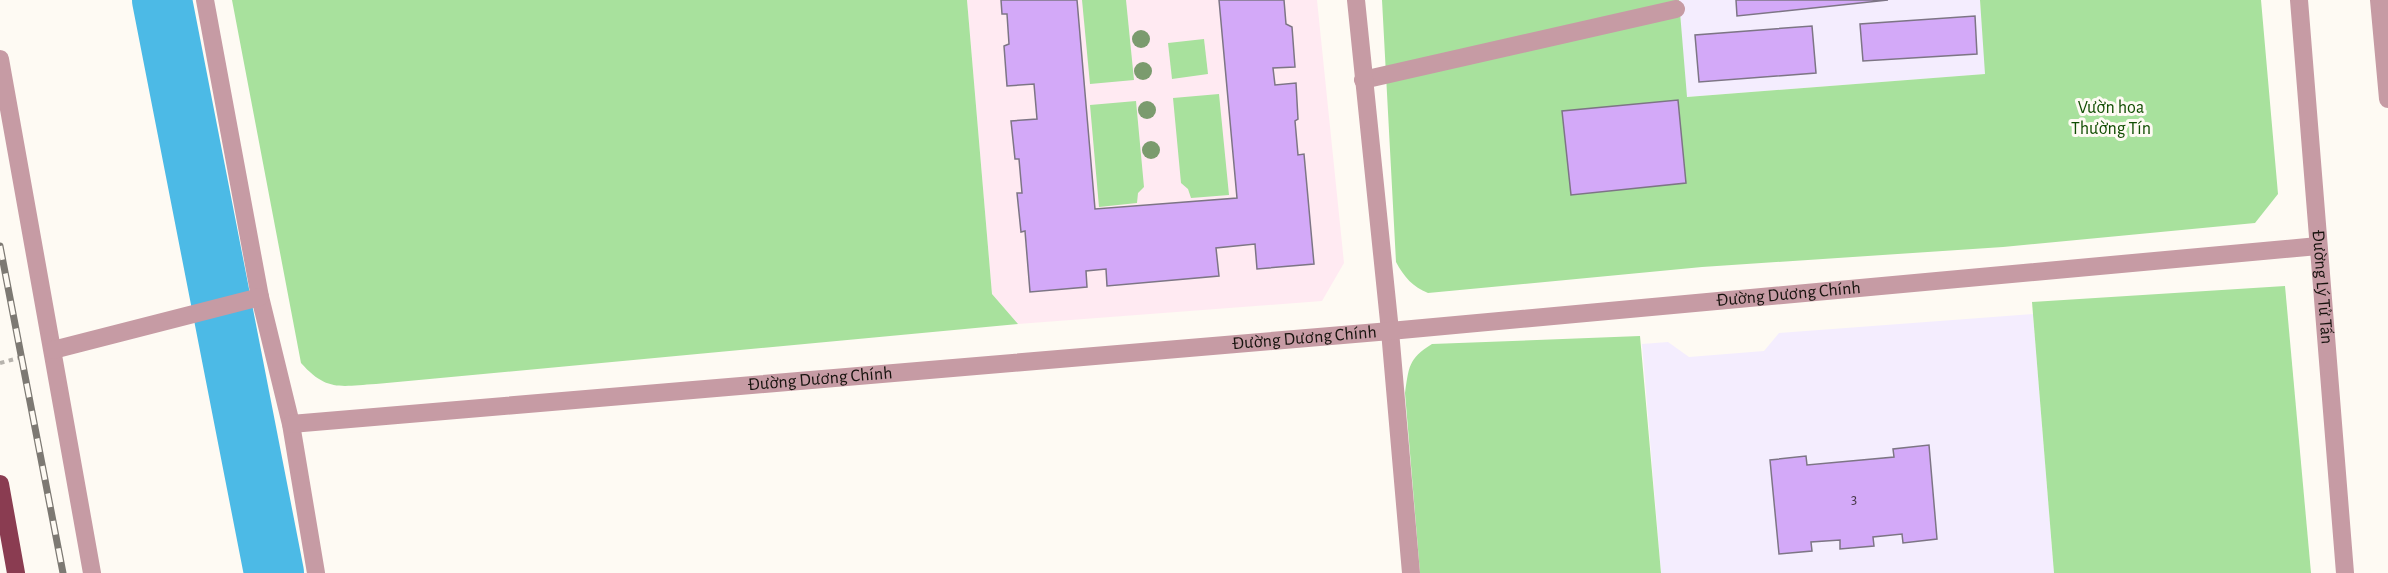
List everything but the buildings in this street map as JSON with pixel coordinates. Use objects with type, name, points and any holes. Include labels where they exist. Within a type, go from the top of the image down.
[{"type":"highway","points":[[0,484],[16,573]]},
{"type":"street","points":[[205,0],[253,298],[291,424],[316,573]]},
{"type":"street","points":[[1356,0],[1390,331],[1411,573]]},
{"type":"street","name":"Đường Lý Tử Tấn","points":[[2299,0],[2344,573]]},
{"type":"street","points":[[2379,0],[2388,99]]},
{"type":"street","points":[[1363,80],[1676,9]]},
{"type":"street","points":[[0,58],[92,573]]},
{"type":"street","name":"Đường Dương Chính","points":[[291,424],[1390,331],[2319,246]]},
{"type":"street","points":[[53,350],[253,298]]},
{"type":"shaded area","points":[[967,0],[1317,0],[1344,263],[1322,301],[1018,324],[992,294]]},
{"type":"shaded area","points":[[1679,0],[1980,0],[1986,74],[1686,97]]},
{"type":"shaded area","points":[[2033,314],[2054,573],[1661,573],[1642,344],[1668,342],[1689,357],[1764,351],[1779,333]]},
{"type":"green space","points":[[232,0],[967,0],[992,294],[1018,324],[376,384],[343,386],[327,383],[301,363]]},
{"type":"green space","points":[[1082,0],[1126,0],[1134,80],[1090,84]]},
{"type":"green space","name":"Vườn hoa Thường Tín","points":[[1382,0],[1679,0],[1687,97],[1985,74],[1980,0],[2261,0],[2278,194],[2255,223],[2003,247],[1702,267],[1428,293],[1409,281],[1396,262]]},
{"type":"green space","points":[[1204,39],[1208,74],[1172,79],[1168,43]]},
{"type":"green space","points":[[1219,94],[1229,195],[1191,198],[1188,189],[1181,183],[1173,98]]},
{"type":"green space","points":[[1136,101],[1144,187],[1138,193],[1137,203],[1099,207],[1090,105]]},
{"type":"green space","points":[[2285,286],[2311,573],[2054,573],[2032,302]]},
{"type":"green space","points":[[1640,336],[1661,573],[1420,573],[1405,393],[1411,364],[1418,354],[1432,344]]},
{"type":"waterway","points":[[162,0],[274,573]]},
{"type":"railway","points":[[0,246],[63,573]]}]
